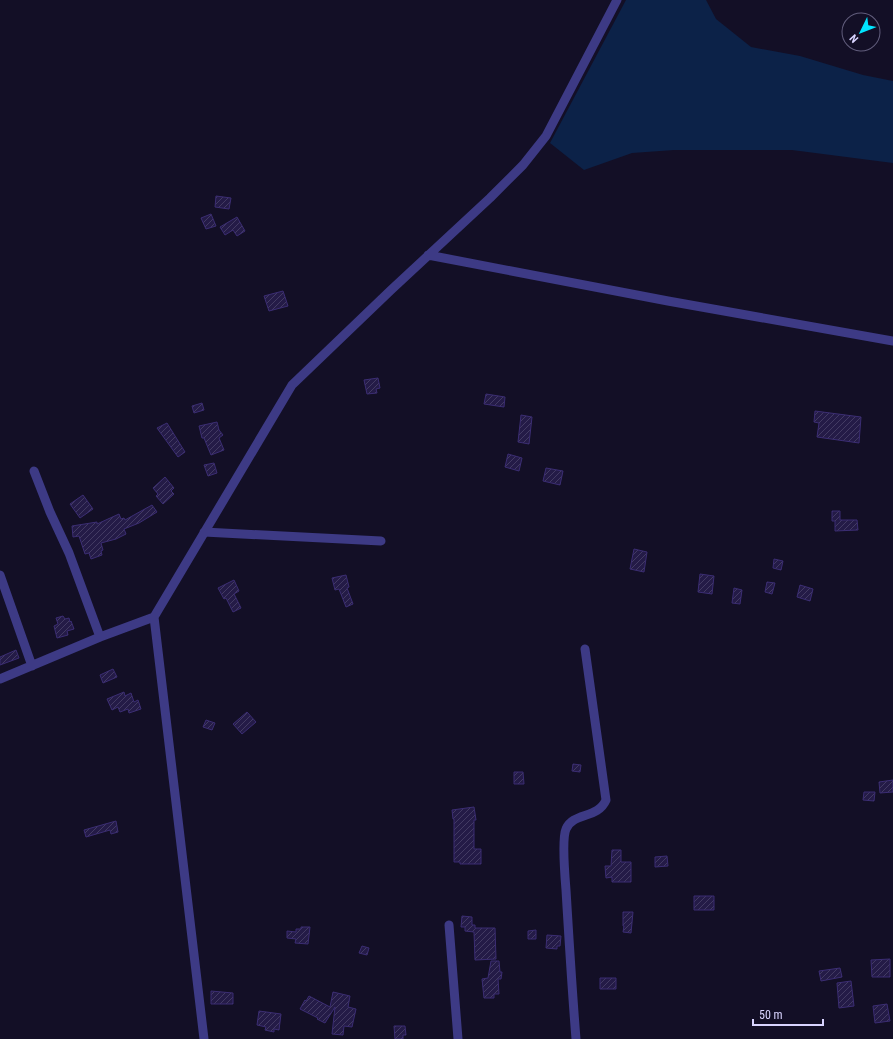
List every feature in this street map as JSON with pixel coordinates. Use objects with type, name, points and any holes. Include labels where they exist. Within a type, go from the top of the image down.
[{"type":"street","points":[[204,1039],[154,617],[292,385],[523,165],[546,136],[618,0]]},
{"type":"street","points":[[428,255],[668,301],[893,341]]},
{"type":"street","points":[[34,471],[50,512],[69,553],[100,637]]},
{"type":"street","points":[[204,532],[381,541]]},
{"type":"street","points":[[0,575],[32,666]]},
{"type":"street","points":[[0,680],[100,637],[154,617]]},
{"type":"street","points":[[576,1039],[564,870],[565,831],[568,824],[573,820],[598,811],[606,800],[585,649]]},
{"type":"street","points":[[449,925],[458,1039]]},
{"type":"water","points":[[626,0],[706,0],[716,19],[751,47],[800,56],[863,75],[893,81],[893,163],[792,150],[674,150],[632,153],[584,170],[550,143]]},
{"type":"building","points":[[216,196],[231,198],[229,209],[215,207]]},
{"type":"building","points":[[211,214],[216,226],[206,229],[201,218]]},
{"type":"building","points":[[237,217],[245,231],[237,236],[233,230],[225,235],[220,227]]},
{"type":"building","points":[[283,291],[288,306],[269,311],[264,296]]},
{"type":"building","points":[[378,378],[380,388],[376,389],[377,393],[367,394],[364,380]]},
{"type":"building","points":[[486,394],[505,397],[504,407],[484,404]]},
{"type":"building","points":[[202,403],[204,410],[194,413],[192,406]]},
{"type":"building","points":[[815,411],[861,417],[859,443],[817,437],[819,423],[814,422]]},
{"type":"building","points":[[521,415],[532,417],[529,444],[518,442]]},
{"type":"building","points":[[217,422],[219,430],[223,435],[219,438],[224,450],[211,455],[204,438],[202,438],[199,426]]},
{"type":"building","points":[[167,423],[185,452],[178,457],[157,428]]},
{"type":"building","points":[[508,454],[522,458],[519,471],[505,467]]},
{"type":"building","points":[[214,463],[217,473],[208,476],[204,465]]},
{"type":"building","points":[[546,468],[563,471],[560,485],[543,481]]},
{"type":"building","points":[[165,477],[174,488],[171,491],[174,494],[163,504],[156,496],[158,494],[153,488]]},
{"type":"building","points":[[83,495],[93,509],[80,518],[70,504]]},
{"type":"building","points":[[152,505],[157,512],[139,523],[124,529],[126,534],[116,539],[101,543],[103,550],[101,551],[102,555],[91,559],[89,553],[85,554],[79,536],[73,537],[72,526],[97,522],[97,524],[119,514],[121,519],[124,518],[125,520]]},
{"type":"building","points":[[832,511],[840,511],[840,520],[857,520],[858,530],[835,531],[835,521],[832,521]]},
{"type":"building","points":[[634,549],[647,552],[644,572],[630,569]]},
{"type":"building","points":[[774,559],[783,561],[781,570],[773,568]]},
{"type":"building","points":[[700,574],[714,576],[712,594],[698,592]]},
{"type":"building","points":[[346,575],[349,587],[347,588],[353,604],[346,607],[339,589],[335,590],[332,578]]},
{"type":"building","points":[[234,580],[239,591],[234,594],[241,608],[233,612],[226,598],[224,599],[218,588]]},
{"type":"building","points":[[767,582],[775,583],[772,594],[765,592]]},
{"type":"building","points":[[800,585],[813,589],[810,601],[797,597]]},
{"type":"building","points":[[734,588],[742,590],[740,604],[732,603]]},
{"type":"building","points":[[63,616],[65,619],[69,618],[74,629],[67,631],[68,635],[57,638],[54,626],[58,624],[56,618]]},
{"type":"building","points":[[16,650],[19,658],[0,665],[0,657]]},
{"type":"building","points":[[113,669],[117,677],[103,683],[100,675]]},
{"type":"building","points":[[124,692],[125,696],[131,693],[134,702],[138,700],[141,709],[129,713],[128,709],[120,712],[118,707],[112,710],[107,699]]},
{"type":"building","points":[[247,712],[256,722],[242,734],[233,724]]},
{"type":"building","points":[[206,720],[215,723],[212,730],[203,727]]},
{"type":"building","points":[[573,764],[581,765],[580,772],[572,771]]},
{"type":"building","points":[[514,772],[523,772],[524,784],[514,784]]},
{"type":"building","points":[[893,780],[893,792],[880,793],[879,782]]},
{"type":"building","points":[[864,792],[875,792],[874,801],[863,800]]},
{"type":"building","points":[[474,807],[476,820],[474,820],[474,849],[481,849],[481,864],[460,864],[460,862],[454,862],[454,819],[452,810]]},
{"type":"building","points":[[116,821],[118,832],[111,834],[110,830],[86,837],[84,830]]},
{"type":"building","points":[[612,850],[621,850],[621,862],[631,862],[631,882],[612,882],[612,877],[606,878],[605,866],[611,866]]},
{"type":"building","points":[[667,856],[668,866],[655,867],[655,857]]},
{"type":"building","points":[[694,896],[714,896],[714,910],[694,910]]},
{"type":"building","points":[[623,912],[633,912],[631,933],[623,932]]},
{"type":"building","points":[[462,916],[472,917],[472,925],[475,925],[475,928],[495,928],[496,959],[475,960],[474,932],[465,931],[465,927],[461,927]]},
{"type":"building","points":[[301,927],[310,927],[308,944],[295,943],[296,939],[287,938],[287,931],[296,932],[296,929],[301,929]]},
{"type":"building","points":[[536,930],[536,939],[528,939],[528,931]]},
{"type":"building","points":[[547,935],[561,936],[560,946],[557,946],[557,949],[546,948]]},
{"type":"building","points":[[362,946],[369,948],[367,955],[359,953]]},
{"type":"building","points":[[890,959],[890,977],[872,977],[871,960]]},
{"type":"building","points":[[491,961],[499,961],[500,972],[502,972],[501,979],[498,979],[499,994],[494,994],[494,998],[484,998],[482,979],[488,978]]},
{"type":"building","points":[[840,968],[842,977],[821,981],[819,971]]},
{"type":"building","points":[[600,978],[616,978],[616,989],[600,989]]},
{"type":"building","points":[[851,981],[854,1006],[839,1008],[837,983]]},
{"type":"building","points":[[211,991],[233,993],[233,1004],[211,1004]]},
{"type":"building","points":[[333,992],[350,996],[348,1007],[356,1009],[352,1027],[344,1026],[343,1035],[332,1034],[335,1007],[325,1023],[300,1009],[309,996],[330,1007]]},
{"type":"building","points":[[887,1004],[890,1021],[875,1023],[873,1006]]},
{"type":"building","points":[[259,1011],[281,1014],[279,1030],[274,1029],[274,1032],[265,1030],[266,1027],[257,1025]]},
{"type":"building","points":[[394,1026],[405,1026],[406,1035],[403,1035],[403,1039],[395,1039]]}]
